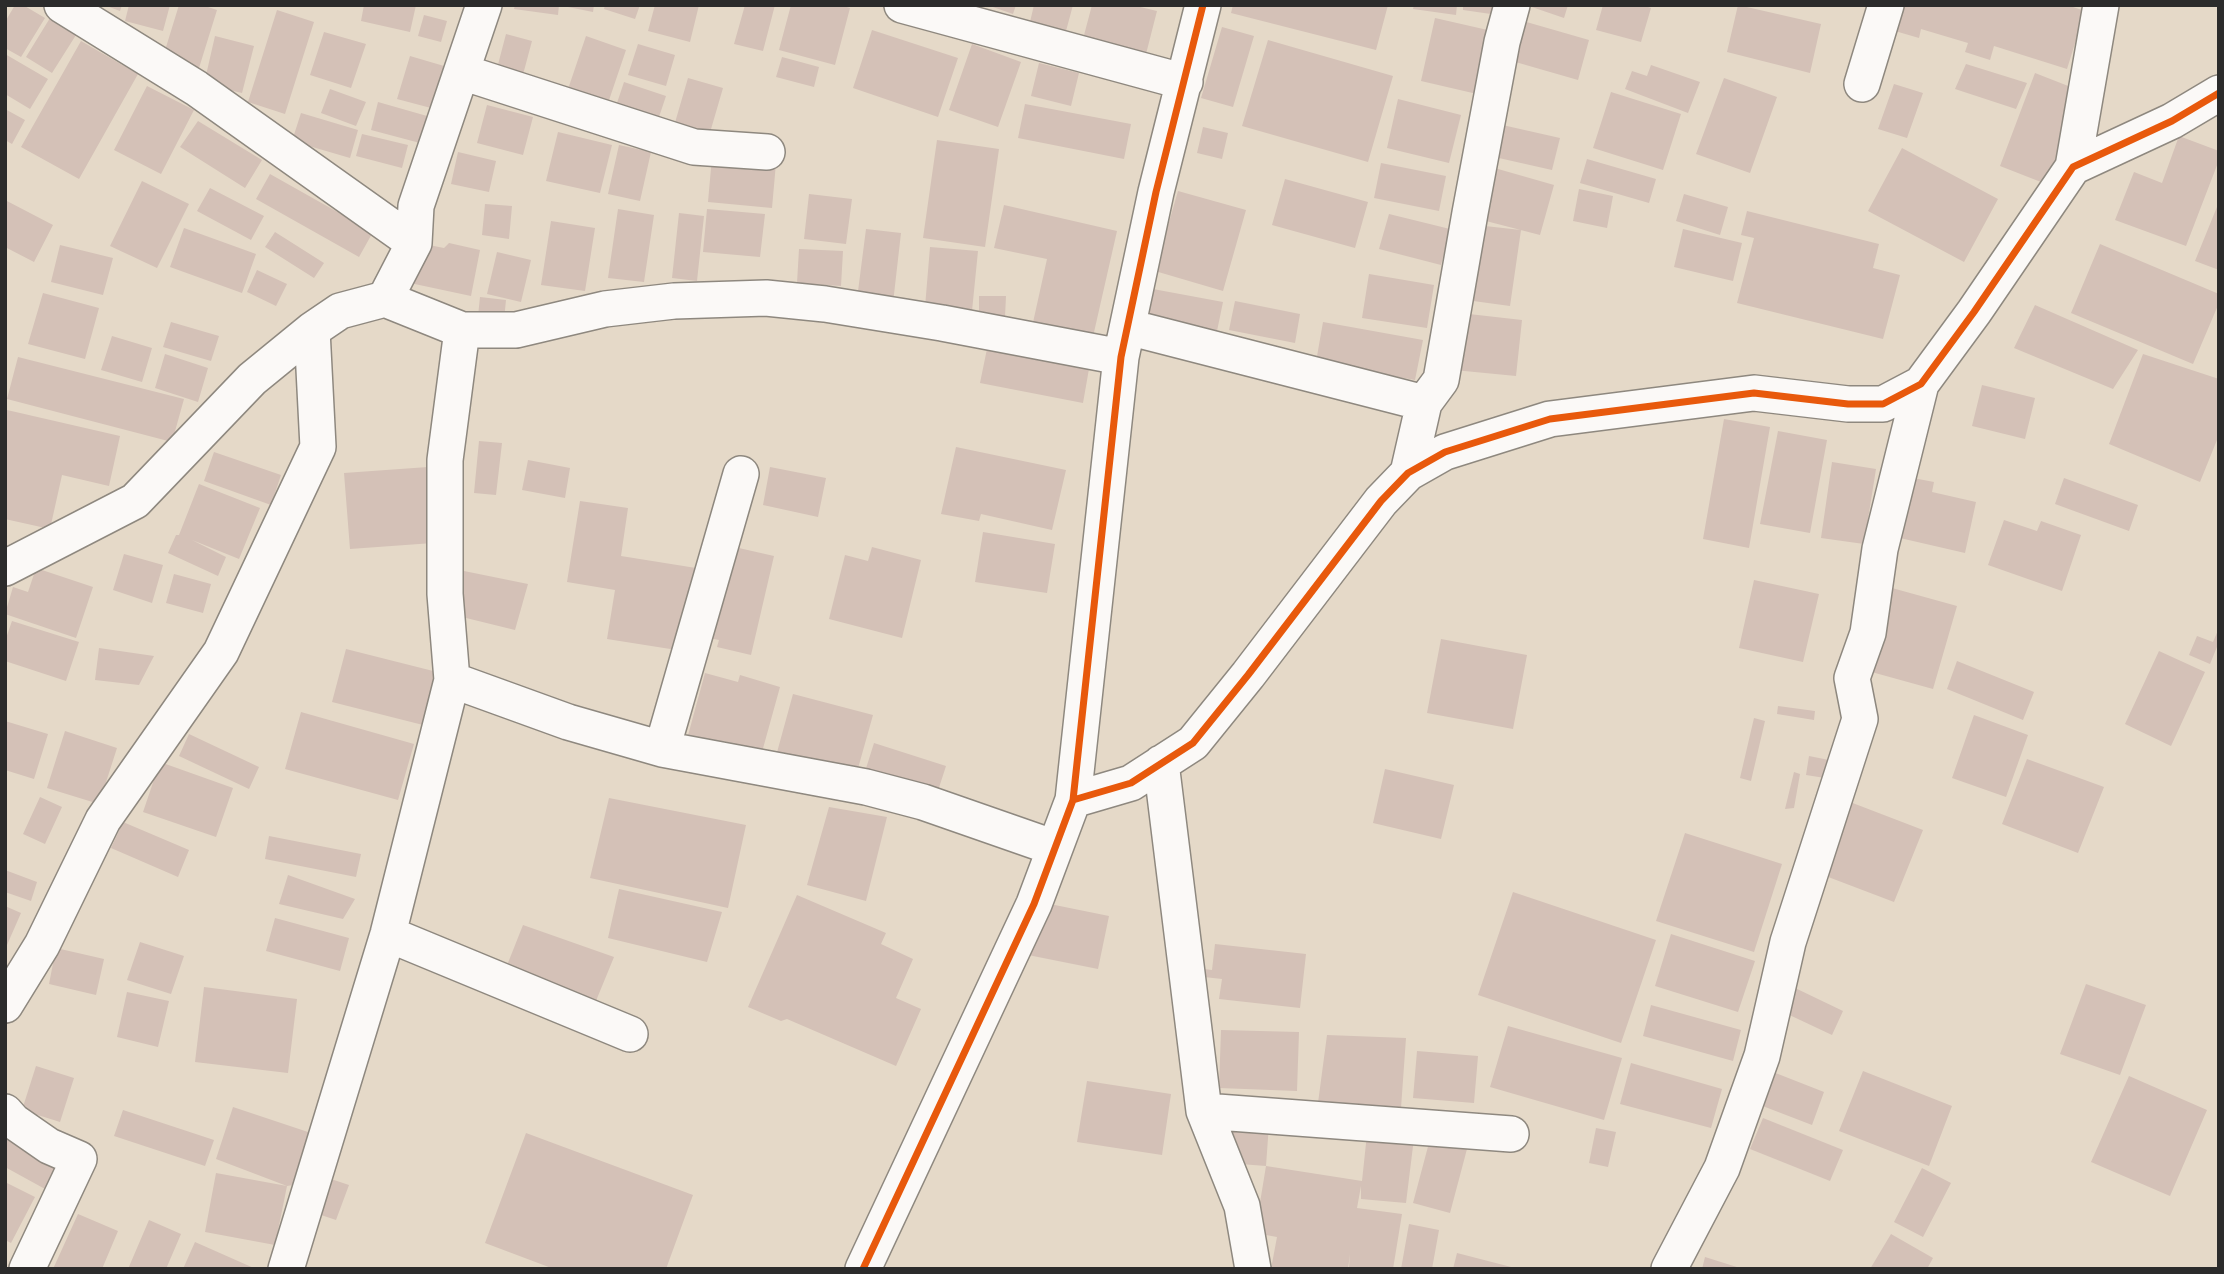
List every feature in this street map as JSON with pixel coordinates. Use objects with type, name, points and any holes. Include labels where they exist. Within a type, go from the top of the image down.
[{"type":"street","points":[[62,5],[197,88],[414,243]]},
{"type":"street","points":[[384,299],[414,243],[416,206],[484,5]]},
{"type":"street","points":[[902,5],[1185,82]]},
{"type":"street","points":[[863,1269],[1034,904],[1073,800],[1124,342],[1156,192],[1203,5]]},
{"type":"street","points":[[1408,473],[1424,403],[1441,380],[1502,42],[1513,5]]},
{"type":"street","points":[[1862,84],[1886,5]]},
{"type":"street","points":[[1669,1269],[1722,1168],[1762,1056],[1788,942],[1860,719],[1852,678],[1868,633],[1880,549],[1921,384],[1974,312],[2073,167],[2101,5]]},
{"type":"street","points":[[462,72],[694,147],[767,152]]},
{"type":"street","points":[[2073,167],[2172,121],[2219,93]]},
{"type":"street","points":[[5,568],[135,501],[252,379],[312,330],[340,311],[384,299],[462,330],[516,330],[605,309],[674,301],[766,298],[825,304],[916,319],[1124,342],[1424,403]]},
{"type":"street","points":[[5,1005],[42,945],[103,820],[221,652],[318,447],[312,330]]},
{"type":"street","points":[[286,1269],[387,934],[452,680],[446,594],[444,460],[462,330]]},
{"type":"street","points":[[1073,800],[1131,783],[1193,743],[1381,501],[1408,473],[1444,452],[1550,419],[1754,393],[1848,404],[1882,404],[1921,384]]},
{"type":"street","points":[[662,749],[741,474]]},
{"type":"street","points":[[452,680],[568,722],[662,749],[866,787],[923,802],[1055,849]]},
{"type":"street","points":[[1161,763],[1204,1111],[1242,1206],[1253,1269]]},
{"type":"street","points":[[387,934],[631,1034]]},
{"type":"street","points":[[1204,1111],[1511,1135]]},
{"type":"street","points":[[5,1112],[13,1121],[49,1146],[79,1159],[27,1269]]},
{"type":"building","points":[[15,5],[23,5],[45,18],[21,57],[5,48],[5,22]]},
{"type":"building","points":[[104,5],[122,5],[120,11]]},
{"type":"building","points":[[129,5],[170,5],[163,31],[125,21]]},
{"type":"building","points":[[179,5],[202,5],[217,10],[199,68],[163,57]]},
{"type":"building","points":[[364,5],[416,5],[410,32],[361,21]]},
{"type":"building","points":[[515,5],[559,5],[558,15],[514,9]]},
{"type":"building","points":[[568,5],[594,5],[593,12]]},
{"type":"building","points":[[605,5],[640,5],[635,19],[604,9]]},
{"type":"building","points":[[655,5],[699,5],[690,42],[648,31]]},
{"type":"building","points":[[745,5],[775,5],[763,51],[734,44]]},
{"type":"building","points":[[791,5],[840,5],[850,8],[835,65],[779,50]]},
{"type":"building","points":[[987,5],[1016,5],[1013,14]]},
{"type":"building","points":[[1034,5],[1073,5],[1066,31],[1030,22]]},
{"type":"building","points":[[1092,5],[1132,5],[1157,11],[1146,54],[1083,39]]},
{"type":"building","points":[[1233,5],[1388,5],[1376,50],[1231,13]]},
{"type":"building","points":[[1414,5],[1457,5],[1456,15],[1413,9]]},
{"type":"building","points":[[1463,5],[1499,5],[1498,15],[1463,10]]},
{"type":"building","points":[[1526,5],[1568,5],[1564,18]]},
{"type":"building","points":[[1603,5],[1642,5],[1651,8],[1641,42],[1596,30]]},
{"type":"building","points":[[1738,5],[1821,24],[1810,73],[1727,52]]},
{"type":"building","points":[[1903,5],[2067,5],[2085,11],[2067,69],[1994,46],[1990,60],[1965,52],[1968,43],[1921,29],[1919,38],[1895,31]]},
{"type":"building","points":[[277,10],[314,22],[285,114],[248,102]]},
{"type":"building","points":[[424,15],[447,21],[441,42],[418,36]]},
{"type":"building","points":[[50,18],[76,35],[52,73],[26,57]]},
{"type":"building","points":[[1435,18],[1492,31],[1477,94],[1421,81]]},
{"type":"building","points":[[1523,21],[1589,40],[1578,80],[1512,61]]},
{"type":"building","points":[[1222,27],[1254,36],[1233,107],[1201,98]]},
{"type":"building","points":[[872,30],[958,58],[938,117],[853,88]]},
{"type":"building","points":[[324,32],[366,44],[351,88],[310,75]]},
{"type":"building","points":[[506,34],[532,41],[521,82],[495,76]]},
{"type":"building","points":[[215,36],[254,46],[242,93],[204,84]]},
{"type":"building","points":[[586,36],[626,50],[605,112],[565,98]]},
{"type":"building","points":[[1268,40],[1393,76],[1368,162],[1242,126]]},
{"type":"building","points":[[81,41],[138,74],[79,179],[21,147]]},
{"type":"building","points":[[638,44],[675,55],[666,86],[628,75]]},
{"type":"building","points":[[972,44],[1021,62],[998,127],[949,110]]},
{"type":"building","points":[[5,54],[48,79],[30,109],[5,94]]},
{"type":"building","points":[[410,56],[444,66],[431,108],[397,99]]},
{"type":"building","points":[[782,57],[819,67],[814,87],[776,77]]},
{"type":"building","points":[[1039,63],[1079,73],[1071,106],[1031,96]]},
{"type":"building","points":[[1966,64],[2027,83],[2016,109],[1955,89]]},
{"type":"building","points":[[1651,65],[1700,82],[1688,113],[1625,89],[1632,71],[1647,76]]},
{"type":"building","points":[[2035,73],[2081,91],[2046,184],[2000,166]]},
{"type":"building","points":[[688,78],[723,88],[709,136],[674,126]]},
{"type":"building","points":[[1724,78],[1777,97],[1750,173],[1696,154]]},
{"type":"building","points":[[624,82],[666,96],[657,123],[615,109]]},
{"type":"building","points":[[1894,84],[1923,93],[1907,138],[1878,129]]},
{"type":"building","points":[[147,86],[194,110],[161,174],[114,150]]},
{"type":"building","points":[[330,89],[366,102],[356,126],[321,113]]},
{"type":"building","points":[[1611,92],[1681,114],[1663,170],[1593,148]]},
{"type":"building","points":[[1398,99],[1461,115],[1449,163],[1387,148]]},
{"type":"building","points":[[378,102],[427,116],[420,143],[371,130]]},
{"type":"building","points":[[1025,104],[1131,124],[1124,159],[1018,138]]},
{"type":"building","points":[[487,105],[533,117],[523,155],[477,143]]},
{"type":"building","points":[[5,109],[25,120],[12,144],[5,140]]},
{"type":"building","points":[[301,113],[358,130],[350,158],[292,141]]},
{"type":"building","points":[[198,121],[262,160],[245,188],[180,147]]},
{"type":"building","points":[[1498,124],[1560,138],[1552,170],[1490,156]]},
{"type":"building","points":[[1203,127],[1228,133],[1222,159],[1197,153]]},
{"type":"building","points":[[558,132],[612,145],[600,193],[546,181]]},
{"type":"building","points":[[362,134],[408,145],[402,168],[356,156]]},
{"type":"building","points":[[2179,136],[2219,151],[2219,160],[2186,246],[2115,220],[2134,172],[2162,183]]},
{"type":"building","points":[[937,140],[999,149],[985,247],[923,238]]},
{"type":"building","points":[[619,145],[651,152],[640,201],[608,194]]},
{"type":"building","points":[[1902,148],[1998,199],[1964,262],[1868,211]]},
{"type":"building","points":[[458,152],[496,161],[489,192],[451,184]]},
{"type":"building","points":[[712,157],[776,163],[772,208],[708,202]]},
{"type":"building","points":[[1587,159],[1656,179],[1649,203],[1580,183]]},
{"type":"building","points":[[1381,163],[1446,176],[1439,211],[1374,198]]},
{"type":"building","points":[[1491,167],[1554,185],[1540,235],[1486,221],[1491,203],[1482,200]]},
{"type":"building","points":[[270,174],[373,232],[359,257],[256,199]]},
{"type":"building","points":[[1285,179],[1368,202],[1355,248],[1272,225]]},
{"type":"building","points":[[142,181],[189,204],[157,268],[110,246]]},
{"type":"building","points":[[210,188],[264,216],[251,240],[197,211]]},
{"type":"building","points":[[1579,189],[1613,196],[1607,228],[1573,221]]},
{"type":"building","points":[[1178,191],[1246,210],[1223,291],[1155,271]]},
{"type":"building","points":[[809,194],[852,199],[846,244],[804,239]]},
{"type":"building","points":[[1684,194],[1728,207],[1720,235],[1676,221]]},
{"type":"building","points":[[5,200],[53,225],[34,262],[5,247]]},
{"type":"building","points":[[2219,202],[2219,270],[2195,261]]},
{"type":"building","points":[[485,204],[512,206],[509,239],[482,235]]},
{"type":"building","points":[[1004,205],[1117,231],[1092,341],[1032,327],[1047,259],[994,248]]},
{"type":"building","points":[[618,209],[654,215],[644,282],[608,278]]},
{"type":"building","points":[[707,209],[765,214],[760,257],[703,252]]},
{"type":"building","points":[[1747,211],[1879,244],[1873,268],[1900,275],[1883,339],[1737,303],[1754,238],[1741,235]]},
{"type":"building","points":[[679,213],[704,216],[697,281],[672,278]]},
{"type":"building","points":[[1389,214],[1450,229],[1441,265],[1379,249]]},
{"type":"building","points":[[551,221],[595,228],[585,291],[541,285]]},
{"type":"building","points":[[1476,225],[1521,230],[1510,306],[1466,300]]},
{"type":"building","points":[[184,228],[256,254],[242,293],[170,267]]},
{"type":"building","points":[[866,229],[901,233],[893,303],[857,299]]},
{"type":"building","points":[[1683,229],[1742,243],[1733,281],[1674,267]]},
{"type":"building","points":[[275,232],[324,263],[314,278],[265,247]]},
{"type":"building","points":[[419,243],[444,248],[449,243],[480,250],[471,296],[410,283]]},
{"type":"building","points":[[2100,244],[2219,294],[2219,303],[2193,364],[2071,313]]},
{"type":"building","points":[[60,245],[113,258],[103,295],[51,282]]},
{"type":"building","points":[[930,247],[978,251],[972,311],[925,307]]},
{"type":"building","points":[[799,249],[843,251],[841,286],[797,283]]},
{"type":"building","points":[[497,252],[531,260],[521,302],[487,294]]},
{"type":"building","points":[[257,270],[287,284],[276,306],[247,292]]},
{"type":"building","points":[[1369,274],[1434,285],[1427,328],[1362,318]]},
{"type":"building","points":[[1153,289],[1223,302],[1217,331],[1147,317]]},
{"type":"building","points":[[43,293],[99,308],[85,359],[28,344]]},
{"type":"building","points":[[979,296],[1006,296],[1005,317],[979,317]]},
{"type":"building","points":[[480,297],[506,300],[504,320],[478,316]]},
{"type":"building","points":[[1235,301],[1300,314],[1295,343],[1229,330]]},
{"type":"building","points":[[2035,305],[2138,350],[2113,389],[2014,348]]},
{"type":"building","points":[[1460,313],[1522,320],[1516,376],[1454,370]]},
{"type":"building","points":[[171,322],[219,336],[211,361],[163,347]]},
{"type":"building","points":[[1323,322],[1423,340],[1415,380],[1316,362]]},
{"type":"building","points":[[112,336],[152,348],[142,382],[101,370]]},
{"type":"building","points":[[988,344],[1090,363],[1083,403],[980,383]]},
{"type":"building","points":[[165,354],[208,368],[198,402],[155,388]]},
{"type":"building","points":[[2143,354],[2219,379],[2219,435],[2200,482],[2109,444]]},
{"type":"building","points":[[18,357],[184,399],[172,442],[7,399]]},
{"type":"building","points":[[1982,385],[2035,398],[2025,439],[1972,426]]},
{"type":"building","points":[[7,410],[120,436],[109,486],[62,475],[50,529],[5,519]]},
{"type":"building","points":[[1724,419],[1770,427],[1749,548],[1703,539]]},
{"type":"building","points":[[1778,431],[1827,440],[1810,533],[1760,524]]},
{"type":"building","points":[[479,441],[502,443],[496,495],[474,493]]},
{"type":"building","points":[[956,447],[1066,470],[1052,530],[981,514],[979,521],[941,514]]},
{"type":"building","points":[[214,452],[281,475],[271,505],[204,481]]},
{"type":"building","points":[[528,460],[570,468],[565,498],[522,490]]},
{"type":"building","points":[[1832,462],[1876,469],[1864,544],[1821,538]]},
{"type":"building","points":[[428,467],[433,543],[350,549],[344,473]]},
{"type":"building","points":[[770,467],[826,478],[818,517],[763,505]]},
{"type":"building","points":[[1913,478],[1934,482],[1932,492],[1976,502],[1965,553],[1900,538]]},
{"type":"building","points":[[2064,478],[2138,505],[2129,531],[2055,504]]},
{"type":"building","points":[[199,484],[260,508],[239,559],[192,540],[226,557],[218,576],[168,553],[176,535],[179,535]]},
{"type":"building","points":[[580,501],[628,508],[621,556],[696,568],[683,651],[607,639],[615,590],[567,582]]},
{"type":"building","points":[[2004,520],[2037,531],[2041,521],[2081,535],[2062,591],[1988,565]]},
{"type":"building","points":[[983,532],[1055,544],[1047,593],[975,582]]},
{"type":"building","points":[[730,546],[774,556],[751,655],[717,647],[719,640],[709,638]]},
{"type":"building","points":[[872,547],[921,560],[902,638],[829,619],[845,555],[868,561]]},
{"type":"building","points":[[124,554],[163,565],[152,603],[113,590]]},
{"type":"building","points":[[36,568],[93,587],[76,638],[5,614],[13,587],[28,592]]},
{"type":"building","points":[[464,571],[528,584],[515,630],[454,615]]},
{"type":"building","points":[[174,574],[211,584],[203,613],[166,603]]},
{"type":"building","points":[[1754,580],[1819,594],[1803,662],[1739,648]]},
{"type":"building","points":[[1892,588],[1957,606],[1933,689],[1868,671]]},
{"type":"building","points":[[12,621],[79,642],[66,681],[5,661],[5,641]]},
{"type":"building","points":[[2219,628],[2219,642],[2210,664],[2189,655],[2197,636],[2213,642]]},
{"type":"building","points":[[1441,639],[1527,655],[1513,729],[1427,713]]},
{"type":"building","points":[[99,648],[154,656],[139,685],[95,680]]},
{"type":"building","points":[[346,649],[441,673],[427,726],[332,702]]},
{"type":"building","points":[[2159,651],[2205,672],[2171,746],[2125,724]]},
{"type":"building","points":[[1957,661],[2034,692],[2023,720],[1947,689]]},
{"type":"building","points":[[705,673],[738,682],[740,675],[780,687],[762,752],[724,741],[722,749],[687,739]]},
{"type":"building","points":[[793,694],[873,715],[855,779],[776,756]]},
{"type":"building","points":[[1778,706],[1815,711],[1814,720],[1777,714]]},
{"type":"building","points":[[301,712],[414,744],[398,800],[285,769]]},
{"type":"building","points":[[1974,715],[2028,735],[2006,797],[1952,778]]},
{"type":"building","points":[[1754,718],[1765,721],[1751,781],[1740,778]]},
{"type":"building","points":[[5,721],[48,734],[34,779],[5,770]]},
{"type":"building","points":[[65,731],[117,748],[99,804],[47,788]]},
{"type":"building","points":[[189,734],[259,767],[249,789],[179,756]]},
{"type":"building","points":[[874,743],[946,766],[935,800],[863,778]]},
{"type":"building","points":[[1809,756],[1829,760],[1825,778],[1806,775]]},
{"type":"building","points":[[2027,759],[2104,787],[2078,853],[2002,824]]},
{"type":"building","points":[[160,762],[233,788],[216,837],[143,812]]},
{"type":"building","points":[[1385,769],[1454,785],[1441,839],[1373,823]]},
{"type":"building","points":[[1794,772],[1800,774],[1794,808],[1785,809]]},
{"type":"building","points":[[40,797],[62,807],[45,844],[23,834]]},
{"type":"building","points":[[609,798],[746,825],[728,908],[590,878]]},
{"type":"building","points":[[1850,802],[1923,830],[1894,902],[1823,875]]},
{"type":"building","points":[[829,807],[887,817],[866,901],[807,885]]},
{"type":"building","points":[[123,822],[189,850],[178,877],[111,848]]},
{"type":"building","points":[[1685,833],[1782,864],[1754,952],[1656,921]]},
{"type":"building","points":[[269,836],[361,854],[356,877],[265,859]]},
{"type":"building","points":[[5,870],[37,882],[31,901],[5,892]]},
{"type":"building","points":[[288,875],[355,899],[343,919],[279,904]]},
{"type":"building","points":[[619,889],[722,912],[707,962],[608,938]]},
{"type":"building","points":[[1513,892],[1656,940],[1621,1043],[1478,995]]},
{"type":"building","points":[[797,895],[886,933],[881,944],[913,959],[896,998],[921,1009],[896,1066],[787,1019],[781,1021],[748,1007]]},
{"type":"building","points":[[1040,902],[1109,916],[1098,969],[1028,955]]},
{"type":"building","points":[[5,906],[21,913],[7,945],[5,944]]},
{"type":"building","points":[[275,918],[349,938],[340,971],[266,951]]},
{"type":"building","points":[[523,925],[614,957],[591,1013],[502,978]]},
{"type":"building","points":[[1671,934],[1755,961],[1738,1012],[1655,986]]},
{"type":"building","points":[[140,942],[184,956],[171,994],[127,980]]},
{"type":"building","points":[[1215,944],[1306,954],[1300,1008],[1219,999],[1222,979],[1204,977],[1204,969],[1212,970]]},
{"type":"building","points":[[56,948],[104,959],[96,995],[49,984]]},
{"type":"building","points":[[2086,984],[2146,1005],[2120,1075],[2060,1054]]},
{"type":"building","points":[[204,987],[297,999],[288,1073],[195,1062]]},
{"type":"building","points":[[1793,987],[1843,1011],[1832,1035],[1781,1011]]},
{"type":"building","points":[[127,992],[169,1001],[158,1047],[117,1037]]},
{"type":"building","points":[[1651,1005],[1741,1030],[1733,1061],[1643,1036]]},
{"type":"building","points":[[1508,1026],[1622,1058],[1604,1120],[1490,1087]]},
{"type":"building","points":[[1221,1030],[1299,1032],[1297,1091],[1219,1088]]},
{"type":"building","points":[[1327,1035],[1406,1038],[1401,1108],[1318,1103]]},
{"type":"building","points":[[1417,1051],[1478,1056],[1474,1103],[1413,1098]]},
{"type":"building","points":[[1631,1063],[1722,1089],[1711,1128],[1620,1104]]},
{"type":"building","points":[[36,1066],[74,1078],[60,1122],[22,1110]]},
{"type":"building","points":[[1863,1071],[1952,1106],[1929,1166],[1839,1131]]},
{"type":"building","points":[[1773,1072],[1824,1092],[1812,1125],[1760,1105]]},
{"type":"building","points":[[2129,1076],[2207,1110],[2170,1196],[2091,1162]]},
{"type":"building","points":[[1087,1081],[1171,1094],[1162,1155],[1077,1142]]},
{"type":"building","points":[[233,1107],[311,1133],[293,1185],[287,1186],[216,1159]]},
{"type":"building","points":[[123,1110],[214,1140],[205,1166],[114,1136]]},
{"type":"building","points":[[1763,1118],[1843,1150],[1830,1181],[1750,1149]]},
{"type":"building","points":[[1230,1120],[1269,1124],[1266,1166],[1227,1163]]},
{"type":"building","points":[[1596,1128],[1616,1132],[1608,1167],[1589,1163]]},
{"type":"building","points":[[5,1131],[61,1162],[45,1189],[5,1167]]},
{"type":"building","points":[[526,1133],[693,1195],[666,1269],[554,1269],[485,1243]]},
{"type":"building","points":[[1367,1134],[1414,1138],[1406,1203],[1361,1199],[1361,1186],[1357,1208],[1402,1214],[1393,1269],[1349,1267],[1350,1254],[1348,1269],[1271,1269],[1277,1237],[1255,1233],[1266,1166],[1362,1181]]},
{"type":"building","points":[[1430,1139],[1467,1149],[1450,1213],[1413,1203]]},
{"type":"building","points":[[1922,1168],[1951,1183],[1923,1237],[1894,1222]]},
{"type":"building","points":[[216,1173],[287,1186],[275,1245],[205,1232]]},
{"type":"building","points":[[322,1176],[349,1185],[336,1220],[309,1211]]},
{"type":"building","points":[[5,1182],[35,1197],[11,1243],[5,1240]]},
{"type":"building","points":[[78,1214],[118,1231],[102,1269],[53,1269]]},
{"type":"building","points":[[149,1220],[181,1234],[166,1269],[128,1269]]},
{"type":"building","points":[[1409,1224],[1439,1230],[1432,1269],[1401,1269]]},
{"type":"building","points":[[1891,1234],[1933,1258],[1927,1269],[1870,1269]]},
{"type":"building","points":[[195,1242],[256,1269],[183,1269]]},
{"type":"building","points":[[1457,1253],[1515,1268],[1515,1269],[1453,1269]]},
{"type":"building","points":[[1705,1257],[1740,1268],[1740,1269],[1702,1269]]},
{"type":"cycle path","points":[[863,1269],[1034,904],[1073,800],[1121,357],[1156,192],[1203,5]]},
{"type":"cycle path","points":[[1073,800],[1131,783],[1193,743],[1381,501],[1408,473],[1445,452],[1550,419],[1754,393],[1848,404],[1883,404],[1921,384],[1974,312],[2073,167],[2172,121],[2219,93]]}]
